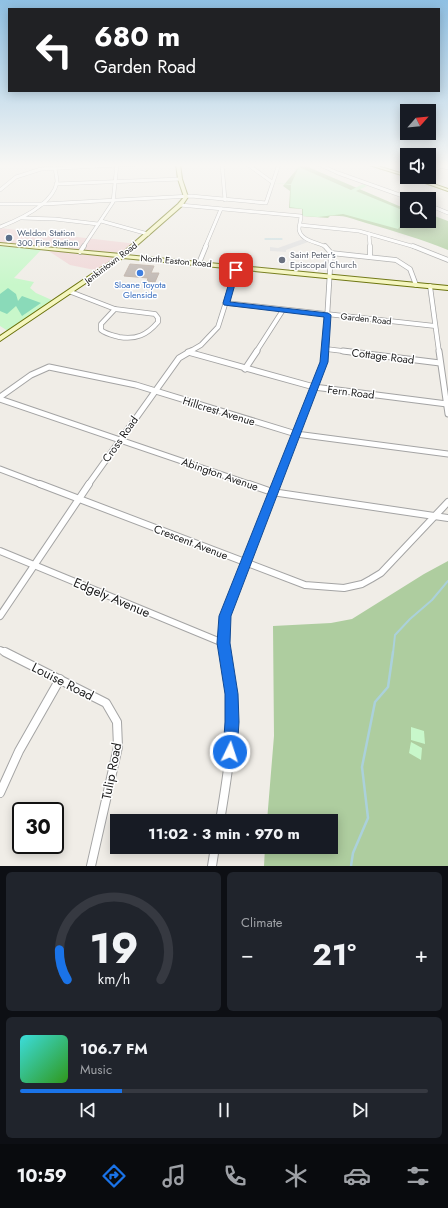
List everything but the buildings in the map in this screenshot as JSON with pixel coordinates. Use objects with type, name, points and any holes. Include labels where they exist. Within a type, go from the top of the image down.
[{"type":"street","points":[[0,227],[21,218],[41,204]]},
{"type":"street","points":[[80,252],[111,204]]},
{"type":"street","points":[[180,205],[301,216],[301,235],[308,240],[327,247],[331,253],[324,362],[272,492],[225,616],[223,643],[231,694],[232,722],[229,767],[221,814]]},
{"type":"street","name":"Jenkintown Road","points":[[0,339],[122,256],[180,205]]},
{"type":"street","points":[[436,208],[448,213]]},
{"type":"street","points":[[199,263],[221,209]]},
{"type":"street","points":[[21,218],[100,223],[148,234]]},
{"type":"street","points":[[300,225],[349,229],[405,243],[448,260]]},
{"type":"street","points":[[369,234],[370,257]]},
{"type":"street","name":"North Easton Road","points":[[0,244],[448,288]]},
{"type":"street","points":[[331,253],[392,259],[403,263],[412,271],[416,285]]},
{"type":"street","name":"Cross Road","points":[[0,616],[78,499],[154,391],[179,358],[201,345],[218,327],[236,267]]},
{"type":"street","points":[[430,286],[448,414]]},
{"type":"street","points":[[71,292],[115,309],[151,312],[158,318],[156,324],[139,337],[128,338],[106,334],[101,330],[101,324],[115,309]]},
{"type":"street","name":"Garden Road","points":[[226,303],[435,326]]},
{"type":"street","points":[[245,369],[283,310]]},
{"type":"street","name":"Cottage Road","points":[[326,349],[440,363]]},
{"type":"street","name":"Fern Road","points":[[188,352],[314,387],[447,404]]},
{"type":"street","name":"Hillcrest Avenue","points":[[0,398],[31,375],[49,367],[136,385],[296,434],[448,454]]},
{"type":"street","name":"Abington Avenue","points":[[0,398],[272,492],[448,518]]},
{"type":"street","name":"Crescent Avenue","points":[[0,469],[305,585],[335,590],[354,588],[368,582],[381,573],[448,502]]},
{"type":"street","name":"Edgely Avenue","points":[[0,551],[223,643]]},
{"type":"street","name":"Louise Road","points":[[0,650],[106,703],[117,722]]},
{"type":"street","points":[[0,792],[18,751],[60,679]]},
{"type":"street","name":"Tulip Road","points":[[91,866],[118,747],[117,722]]},
{"type":"street","points":[[212,866],[214,854]]},
{"type":"shaded area","points":[[0,228],[137,244],[100,271],[70,265],[44,248],[0,244]]},
{"type":"shaded area","points":[[303,239],[308,242],[286,250],[286,252],[270,251],[270,247],[278,248]]},
{"type":"green space","points":[[289,204],[395,204],[400,206],[400,228],[436,228],[436,217],[448,221],[448,250],[407,235],[340,216],[330,216],[328,218],[302,216],[302,209],[289,208]]},
{"type":"green space","points":[[290,204],[389,204],[400,209],[400,226],[398,229],[343,214],[318,217],[303,216],[303,209],[290,207]]},
{"type":"green space","points":[[0,246],[41,250],[14,278],[34,282],[30,288],[36,293],[54,301],[8,331],[0,326]]},
{"type":"green space","points":[[8,288],[16,294],[18,301],[22,296],[41,303],[22,316],[16,306],[7,314],[0,311],[0,294]]},
{"type":"green space","points":[[448,561],[448,866],[264,866],[265,854],[338,854],[338,814],[268,814],[274,736],[273,626],[331,623],[352,619],[424,574]]},
{"type":"green space","points":[[411,727],[424,731],[425,744],[411,740]]},
{"type":"green space","points":[[411,742],[422,748],[421,760],[409,753]]},
{"type":"waterway","points":[[265,239],[282,239]]},
{"type":"waterway","points":[[393,653],[395,635],[410,619],[432,600],[448,581]]},
{"type":"waterway","points":[[351,866],[353,853],[368,818],[362,767],[375,702],[388,687],[393,652]]},
{"type":"place","name":"Weldon Station 300 Fire Station","points":[[9,238]]},
{"type":"place","name":"Saint Peter's Episcopal Church","points":[[282,260]]},
{"type":"place","name":"Sloane Toyota Glenside","points":[[140,273]]},
{"type":"route","points":[[230,752],[232,722],[231,694],[223,643],[225,616],[324,362],[328,315],[226,303],[236,270]]}]
